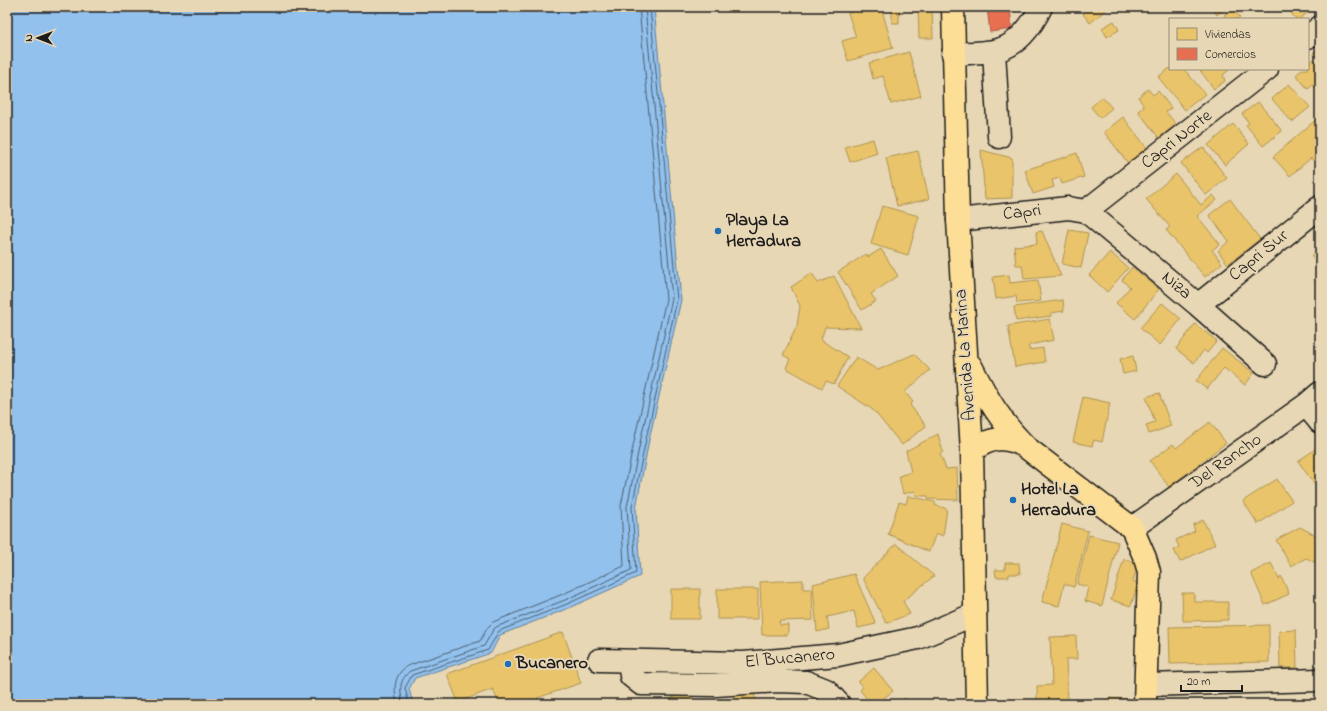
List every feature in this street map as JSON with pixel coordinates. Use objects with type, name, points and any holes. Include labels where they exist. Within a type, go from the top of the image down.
[{"type":"main road","name":"Avenida La Marina","points":[[953,7],[958,220],[972,451],[977,704]]},
{"type":"main road","points":[[966,357],[987,399],[1012,432],[1027,448]]},
{"type":"main road","points":[[972,451],[988,441],[997,439],[1018,442],[1132,528],[1145,558],[1149,572],[1146,695]]},
{"type":"street","points":[[953,54],[994,51],[1004,48],[1019,38],[1031,25],[1041,7]]},
{"type":"street","points":[[1309,36],[1320,27]]},
{"type":"street","points":[[994,51],[998,137]]},
{"type":"street","name":"Capri Norte","points":[[1086,211],[1266,70]]},
{"type":"street","name":"Capri Sur","points":[[1198,305],[1320,207]]},
{"type":"street","name":"Capri","points":[[958,220],[1068,208],[1086,211]]},
{"type":"street","name":"Niza","points":[[1086,211],[1198,305],[1264,364]]},
{"type":"street","points":[[1313,399],[1320,422]]},
{"type":"street","name":"Del Rancho","points":[[1132,528],[1313,399]]},
{"type":"street","name":"El Bucanero","points":[[599,660],[743,663],[838,655],[918,638],[975,614]]},
{"type":"street","points":[[629,661],[631,676],[641,684],[716,685],[778,681],[806,682],[826,690],[839,704]]},
{"type":"street","points":[[1146,695],[1320,680]]},
{"type":"water","points":[[7,7],[654,7],[681,300],[649,440],[636,508],[640,576],[569,608],[500,635],[491,653],[415,678],[409,689],[413,704],[7,704]]},
{"type":"building: Viviendas","points":[[867,7],[881,7],[893,48],[848,61],[842,41],[856,37],[848,13]]},
{"type":"building: Viviendas","points":[[888,7],[899,7],[899,23],[892,23],[892,9],[888,9]]},
{"type":"building: Viviendas","points":[[918,7],[932,7],[933,38],[919,38]]},
{"type":"building: Viviendas","points":[[1092,7],[1103,7],[1106,10],[1090,23],[1083,14]]},
{"type":"building: Viviendas","points":[[1212,7],[1226,7],[1217,15]]},
{"type":"building: Viviendas","points":[[1286,7],[1314,7],[1301,18],[1295,18]]},
{"type":"building: Viviendas","points":[[1233,8],[1240,18],[1227,18],[1224,15]]},
{"type":"building: Viviendas","points":[[1114,21],[1119,30],[1107,37],[1102,28]]},
{"type":"building: Viviendas","points":[[1320,47],[1320,62],[1313,53]]},
{"type":"building: Viviendas","points":[[909,52],[921,96],[891,104],[883,76],[873,79],[869,63]]},
{"type":"building: Viviendas","points":[[1314,59],[1320,66],[1320,94],[1313,85],[1308,89],[1296,75],[1301,70],[1309,70],[1309,63]]},
{"type":"building: Viviendas","points":[[1169,69],[1169,70],[1185,70],[1205,94],[1185,110],[1158,77]]},
{"type":"building: Viviendas","points":[[1200,70],[1229,70],[1223,75],[1225,81],[1214,89]]},
{"type":"building: Viviendas","points":[[1289,84],[1310,107],[1292,122],[1272,99]]},
{"type":"building: Viviendas","points":[[1148,89],[1153,95],[1158,91],[1171,108],[1166,112],[1176,124],[1159,138],[1138,111],[1144,106],[1138,97]]},
{"type":"building: Viviendas","points":[[1102,97],[1112,108],[1100,118],[1091,107]]},
{"type":"building: Viviendas","points":[[1258,102],[1282,131],[1263,146],[1246,125],[1249,123],[1242,114]]},
{"type":"building: Viviendas","points":[[1320,116],[1320,155],[1313,161],[1311,158],[1290,176],[1273,157]]},
{"type":"building: Viviendas","points":[[1123,117],[1147,148],[1128,163],[1104,132]]},
{"type":"building: Viviendas","points":[[1233,124],[1249,144],[1225,165],[1208,145]]},
{"type":"building: Viviendas","points":[[873,139],[877,153],[850,162],[845,147]]},
{"type":"building: Viviendas","points":[[1203,147],[1227,178],[1206,195],[1181,163]]},
{"type":"building: Viviendas","points":[[981,150],[1012,158],[1012,198],[985,199]]},
{"type":"building: Viviendas","points":[[918,151],[929,199],[897,206],[886,158]]},
{"type":"building: Viviendas","points":[[1077,153],[1084,177],[1062,184],[1060,178],[1052,180],[1054,187],[1033,194],[1025,170]]},
{"type":"building: Viviendas","points":[[1176,174],[1201,205],[1213,195],[1217,200],[1197,216],[1220,244],[1212,250],[1222,263],[1205,277],[1166,230],[1170,227],[1146,199]]},
{"type":"building: Viviendas","points":[[1230,199],[1260,239],[1228,264],[1218,251],[1229,241],[1209,215]]},
{"type":"building: Viviendas","points":[[882,206],[919,216],[908,255],[871,244]]},
{"type":"building: Viviendas","points":[[1069,230],[1088,233],[1081,268],[1062,264]]},
{"type":"building: Viviendas","points":[[1042,231],[1061,276],[1024,279],[1022,265],[1016,265],[1014,246],[1037,244],[1036,232]]},
{"type":"building: Viviendas","points":[[1320,248],[1320,267],[1311,256]]},
{"type":"building: Viviendas","points":[[881,249],[898,276],[871,294],[876,301],[862,310],[838,272],[866,254],[868,257]]},
{"type":"building: Viviendas","points":[[1110,252],[1128,268],[1107,292],[1089,275]]},
{"type":"building: Viviendas","points":[[1132,267],[1159,289],[1135,319],[1116,303],[1130,287],[1122,280]]},
{"type":"building: Viviendas","points":[[812,273],[818,283],[834,276],[861,328],[825,327],[821,340],[848,357],[834,384],[826,381],[822,388],[786,368],[790,359],[783,355],[797,326],[800,306],[791,287]]},
{"type":"building: Viviendas","points":[[1009,275],[1010,283],[1038,280],[1041,301],[1017,303],[1016,296],[996,299],[993,277]]},
{"type":"building: Viviendas","points":[[1320,275],[1320,286],[1319,286],[1314,279]]},
{"type":"building: Viviendas","points":[[1063,300],[1064,311],[1051,313],[1051,316],[1016,321],[1014,307]]},
{"type":"building: Viviendas","points":[[1162,303],[1181,319],[1160,345],[1140,328]]},
{"type":"building: Viviendas","points":[[1050,319],[1054,340],[1029,345],[1029,350],[1043,348],[1045,362],[1015,367],[1008,326]]},
{"type":"building: Viviendas","points":[[1195,324],[1217,341],[1207,353],[1204,350],[1194,363],[1176,349]]},
{"type":"building: Viviendas","points":[[1222,348],[1254,373],[1245,385],[1224,368],[1207,389],[1196,381]]},
{"type":"building: Viviendas","points":[[914,354],[930,370],[905,392],[913,402],[910,405],[926,426],[902,445],[873,410],[837,386],[856,357],[878,370]]},
{"type":"building: Viviendas","points":[[1133,356],[1136,371],[1123,374],[1120,359]]},
{"type":"building: Viviendas","points":[[1159,393],[1171,426],[1149,434],[1146,425],[1155,422],[1146,397]]},
{"type":"building: Viviendas","points":[[1083,397],[1110,403],[1102,442],[1094,440],[1092,446],[1073,442]]},
{"type":"building: Viviendas","points":[[1210,422],[1226,443],[1169,487],[1150,461],[1173,444],[1176,448]]},
{"type":"building: Viviendas","points":[[938,434],[943,452],[940,454],[946,469],[957,468],[958,500],[928,499],[928,496],[916,496],[915,491],[903,494],[899,476],[911,472],[906,451]]},
{"type":"building: Viviendas","points":[[1320,446],[1320,486],[1317,488],[1298,461]]},
{"type":"building: Viviendas","points":[[1277,479],[1292,501],[1258,524],[1243,501]]},
{"type":"building: Viviendas","points":[[908,496],[935,502],[935,505],[947,509],[943,536],[936,533],[929,552],[888,534],[899,502],[906,504]]},
{"type":"building: Viviendas","points":[[1203,520],[1215,544],[1180,562],[1174,550],[1179,547],[1176,540],[1195,531],[1193,525]]},
{"type":"building: Viviendas","points":[[1062,524],[1088,531],[1074,587],[1064,584],[1059,606],[1042,602]]},
{"type":"building: Viviendas","points":[[1300,527],[1320,538],[1320,565],[1306,558],[1291,566],[1276,540]]},
{"type":"building: Viviendas","points":[[1089,535],[1118,542],[1102,606],[1085,601],[1088,587],[1077,584]]},
{"type":"building: Viviendas","points":[[896,544],[934,576],[903,601],[910,614],[886,623],[863,578]]},
{"type":"building: Viviendas","points":[[1124,559],[1138,564],[1133,581],[1138,583],[1131,606],[1111,600]]},
{"type":"building: Viviendas","points":[[1005,563],[1019,563],[1020,574],[1009,574],[1009,577],[996,577],[995,570],[1005,570]]},
{"type":"building: Viviendas","points":[[1271,563],[1279,579],[1281,576],[1289,594],[1265,605],[1251,573]]},
{"type":"building: Viviendas","points":[[854,574],[876,624],[858,628],[854,611],[827,617],[829,629],[817,632],[813,584]]},
{"type":"building: Viviendas","points":[[803,580],[803,589],[812,589],[813,620],[779,621],[780,625],[788,625],[788,635],[762,635],[760,582]]},
{"type":"building: Viviendas","points":[[671,589],[700,589],[700,619],[671,619]]},
{"type":"building: Viviendas","points":[[717,589],[758,589],[758,619],[717,619]]},
{"type":"building: Viviendas","points":[[1182,593],[1194,593],[1194,602],[1228,602],[1228,620],[1183,621]]},
{"type":"building: Viviendas","points":[[1269,625],[1269,662],[1170,664],[1169,627]]},
{"type":"building: Viviendas","points":[[1296,630],[1297,668],[1280,668],[1279,631]]},
{"type":"building: Viviendas","points":[[563,632],[581,683],[537,698],[539,704],[499,704],[493,689],[458,702],[447,674]]},
{"type":"building: Viviendas","points":[[1076,636],[1077,659],[1066,659],[1068,700],[1037,701],[1037,686],[1052,685],[1050,637]]},
{"type":"building: Viviendas","points":[[874,668],[893,691],[876,704],[871,704],[860,690],[863,687],[858,682]]},
{"type":"building: Viviendas","points":[[689,690],[696,704],[667,704],[666,701]]},
{"type":"building: Viviendas","points":[[752,690],[758,704],[731,704],[734,703],[732,698]]},
{"type":"building: Viviendas","points":[[812,698],[814,704],[795,704]]},
{"type":"building: Viviendas","points":[[905,698],[910,704],[898,704]]},
{"type":"building: Viviendas","points":[[1109,698],[1129,699],[1129,704],[1108,704]]},
{"type":"building: Viviendas","points":[[1316,699],[1320,699],[1320,704],[1316,704]]},
{"type":"building: Comercios","points":[[987,7],[1010,7],[1012,29],[990,32]]},
{"type":"place","name":"Playa La Herradura","points":[[718,231]]},
{"type":"place","name":"Hotel La Herradura","points":[[1013,500]]},
{"type":"place","name":"Bucanero","points":[[508,664]]}]
